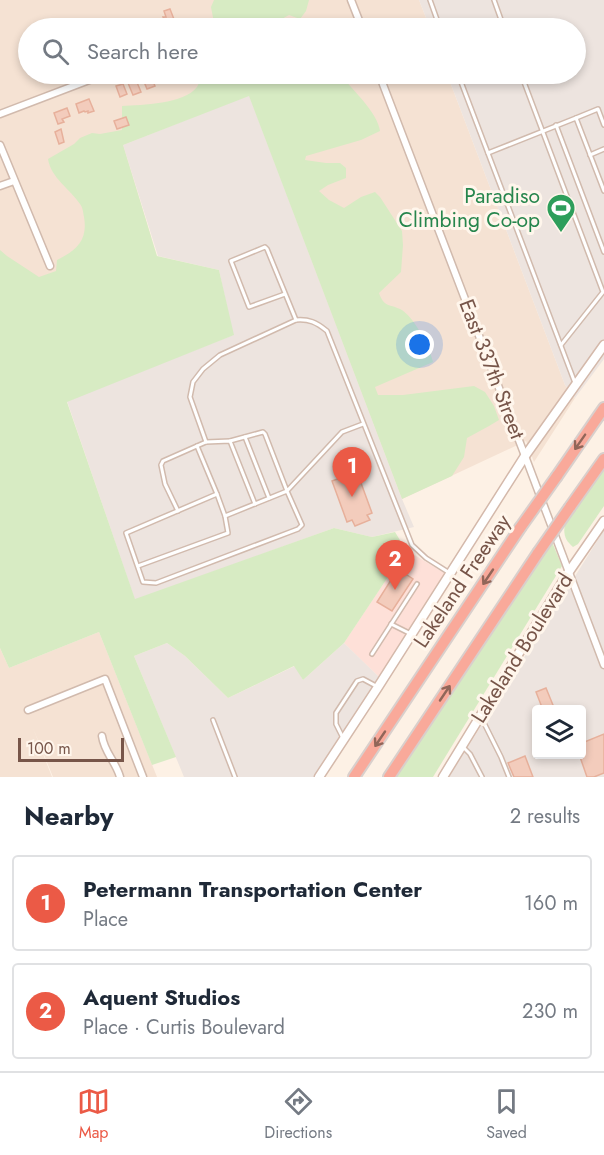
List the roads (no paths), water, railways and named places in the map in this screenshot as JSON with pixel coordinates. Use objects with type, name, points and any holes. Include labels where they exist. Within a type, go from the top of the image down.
[{"type":"highway","name":"Lakeland Freeway","points":[[354,777],[520,528],[604,408]]},
{"type":"highway","points":[[389,777],[538,553],[604,459]]},
{"type":"street","points":[[351,0],[358,18]]},
{"type":"street","points":[[0,114],[79,84]]},
{"type":"street","name":"East 337th Street","points":[[383,84],[604,665]]},
{"type":"street","points":[[0,145],[50,266]]},
{"type":"street","points":[[0,186],[14,181]]},
{"type":"street","points":[[320,777],[525,456],[604,345]]},
{"type":"street","name":"Lakeland Boulevard","points":[[443,777],[568,573],[604,521]]},
{"type":"street","points":[[28,710],[105,679],[143,777]]},
{"type":"street","points":[[102,736],[103,744],[120,777]]},
{"type":"lane","points":[[430,0],[436,18]]},
{"type":"lane","points":[[494,0],[500,18]]},
{"type":"lane","points":[[462,84],[576,385]]},
{"type":"lane","points":[[525,84],[603,292],[561,345]]},
{"type":"lane","points":[[488,153],[598,109],[604,124]]},
{"type":"lane","points":[[576,118],[604,191]]},
{"type":"lane","points":[[556,125],[604,252]]},
{"type":"lane","points":[[590,155],[604,149]]},
{"type":"lane","points":[[285,294],[249,307],[231,261],[265,248],[285,294],[296,320]]},
{"type":"lane","points":[[206,442],[190,397],[193,382],[203,369],[220,355],[296,320],[317,323],[327,331],[412,545],[426,558],[450,573]]},
{"type":"lane","points":[[225,516],[287,491],[342,432],[363,424]]},
{"type":"lane","points":[[178,511],[165,484],[160,465],[163,461],[206,442],[230,441],[263,432],[266,434],[302,525],[298,529],[156,583],[143,582],[126,533],[178,511],[217,494]]},
{"type":"lane","points":[[245,437],[269,498]]},
{"type":"lane","points":[[230,441],[255,504]]},
{"type":"lane","points":[[138,566],[228,533],[225,516],[197,446]]},
{"type":"lane","points":[[372,654],[417,584]]},
{"type":"lane","points":[[391,624],[412,634]]},
{"type":"lane","points":[[344,739],[336,724],[336,713],[351,688],[357,681],[363,679],[378,687]]},
{"type":"lane","points":[[480,716],[509,777]]},
{"type":"lane","points":[[213,720],[235,777]]},
{"type":"lane","points":[[462,746],[470,754],[482,777]]},
{"type":"place","name":"Paradiso Climbing Co-op","points":[[561,234]]},
{"type":"place","name":"Petermann Transportation Center","points":[[352,497]]},
{"type":"place","name":"Aquent Studios","points":[[395,590]]}]
